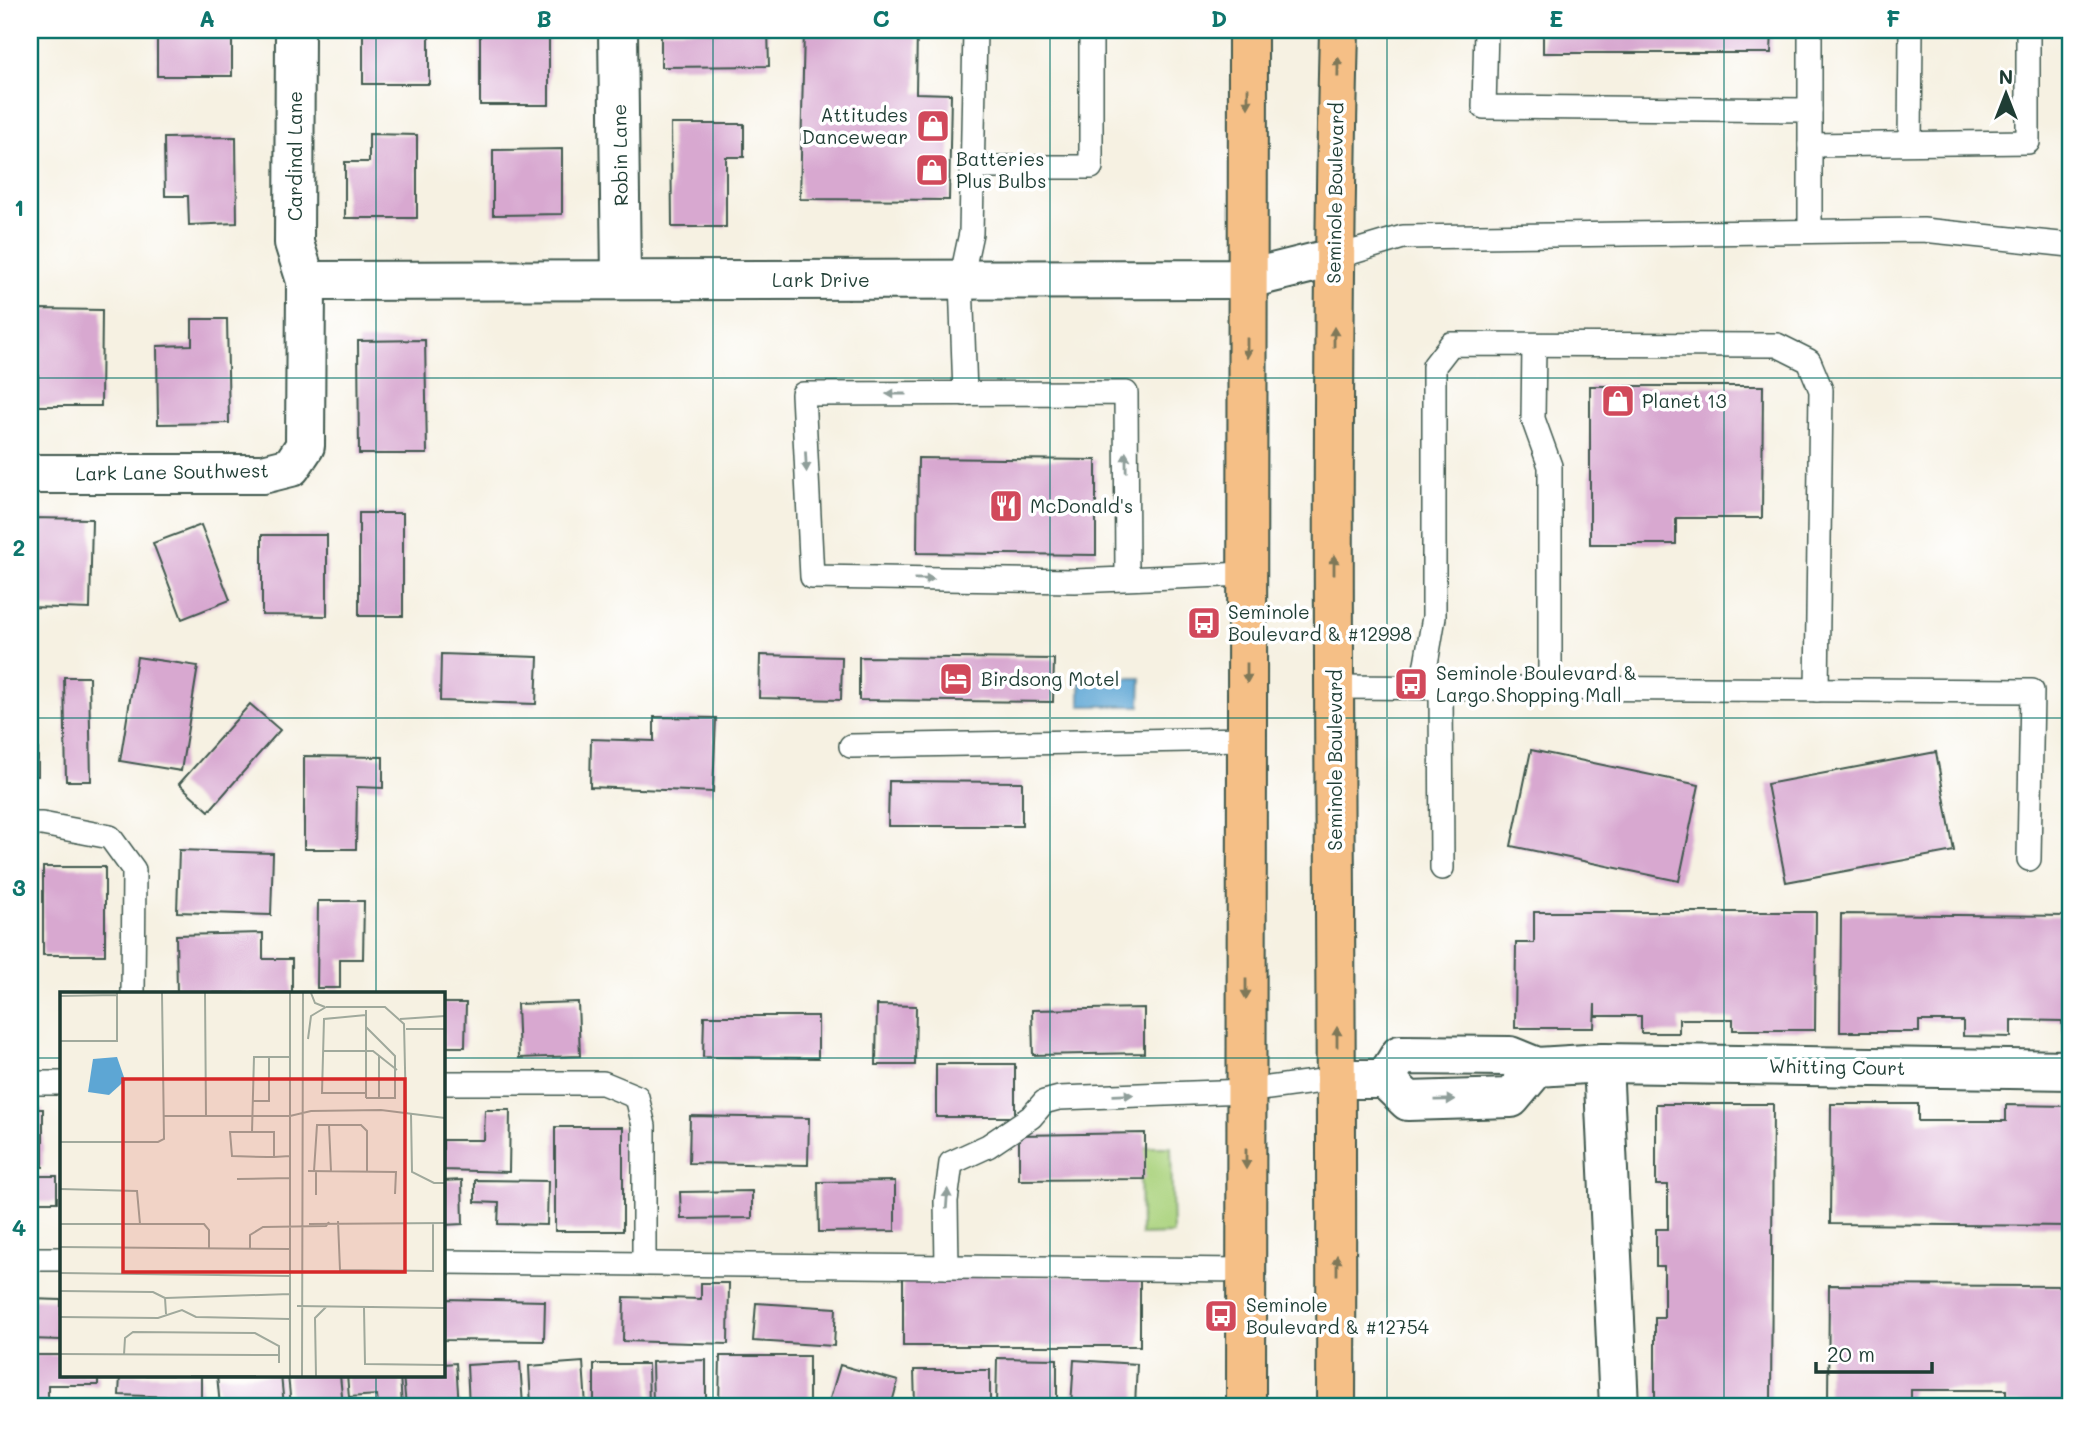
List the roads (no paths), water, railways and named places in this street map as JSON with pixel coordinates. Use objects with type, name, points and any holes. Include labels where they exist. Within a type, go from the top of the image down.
[{"type":"main road","points":[[1246,1406],[1248,30]]},
{"type":"main road","name":"Seminole Boulevard","points":[[1336,1406],[1333,258],[1339,30]]},
{"type":"street","name":"Cardinal Lane","points":[[295,30],[295,243],[306,281]]},
{"type":"street","name":"Robin Lane","points":[[618,30],[621,279]]},
{"type":"street","name":"Lark Drive","points":[[306,281],[1248,279],[1333,258]]},
{"type":"street","name":"Lark Lane Southwest","points":[[30,474],[263,474],[290,467],[305,446],[306,281]]},
{"type":"street","name":"Whitting Court","points":[[1385,1079],[1400,1055],[1510,1056],[1536,1067],[1603,1063],[2070,1070]]},
{"type":"street","points":[[1486,1055],[1489,1099]]},
{"type":"street","points":[[1603,1063],[1619,1406]]},
{"type":"street","points":[[1337,1079],[1385,1079],[1408,1101],[1511,1098],[1536,1067]]},
{"type":"lane","points":[[965,394],[961,280],[971,233],[975,30]]},
{"type":"lane","points":[[972,167],[1091,167],[1091,30]]},
{"type":"lane","points":[[1486,30],[1484,107],[1810,110]]},
{"type":"lane","points":[[1810,30],[1810,231]]},
{"type":"lane","points":[[1910,143],[1911,30]]},
{"type":"lane","points":[[1810,145],[2028,142],[2028,30]]},
{"type":"lane","points":[[1333,258],[1403,237],[1923,230],[2070,245]]},
{"type":"lane","points":[[1442,868],[1432,687],[1434,366],[1451,344],[1777,345],[1809,361],[1821,390],[1817,690]]},
{"type":"lane","points":[[1534,345],[1533,419],[1550,466],[1550,689]]},
{"type":"lane","points":[[1127,579],[1126,393],[803,394],[812,577],[1075,581],[1127,579],[1247,574]]},
{"type":"lane","points":[[1334,687],[2032,691],[2029,859]]},
{"type":"lane","points":[[851,746],[1247,739]]},
{"type":"lane","points":[[30,824],[110,837],[134,870],[133,992]]},
{"type":"lane","points":[[947,1267],[946,1201],[951,1163],[988,1146],[1031,1117],[1044,1102],[1059,1098],[1246,1091],[1337,1079]]},
{"type":"lane","points":[[30,1083],[60,1083]]},
{"type":"lane","points":[[444,1083],[603,1083],[637,1097],[644,1126],[644,1264]]},
{"type":"lane","points":[[30,1259],[60,1259]]},
{"type":"lane","points":[[444,1262],[1246,1270]]},
{"type":"water","points":[[1080,678],[1141,678],[1140,706],[1080,706]]},
{"type":"place","name":"Attitudes Dancewear","points":[[933,126]]},
{"type":"place","name":"Batteries Plus Bulbs","points":[[932,170]]},
{"type":"place","name":"Planet 13","points":[[1618,401]]},
{"type":"place","name":"McDonald's","points":[[1006,506]]},
{"type":"place","name":"Seminole Boulevard & #12998","points":[[1204,623]]},
{"type":"place","name":"Birdsong Motel","points":[[956,679]]},
{"type":"place","name":"Seminole Boulevard & Largo Shopping Mall","points":[[1411,684]]},
{"type":"place","name":"Seminole Boulevard & #12754","points":[[1221,1316]]}]
